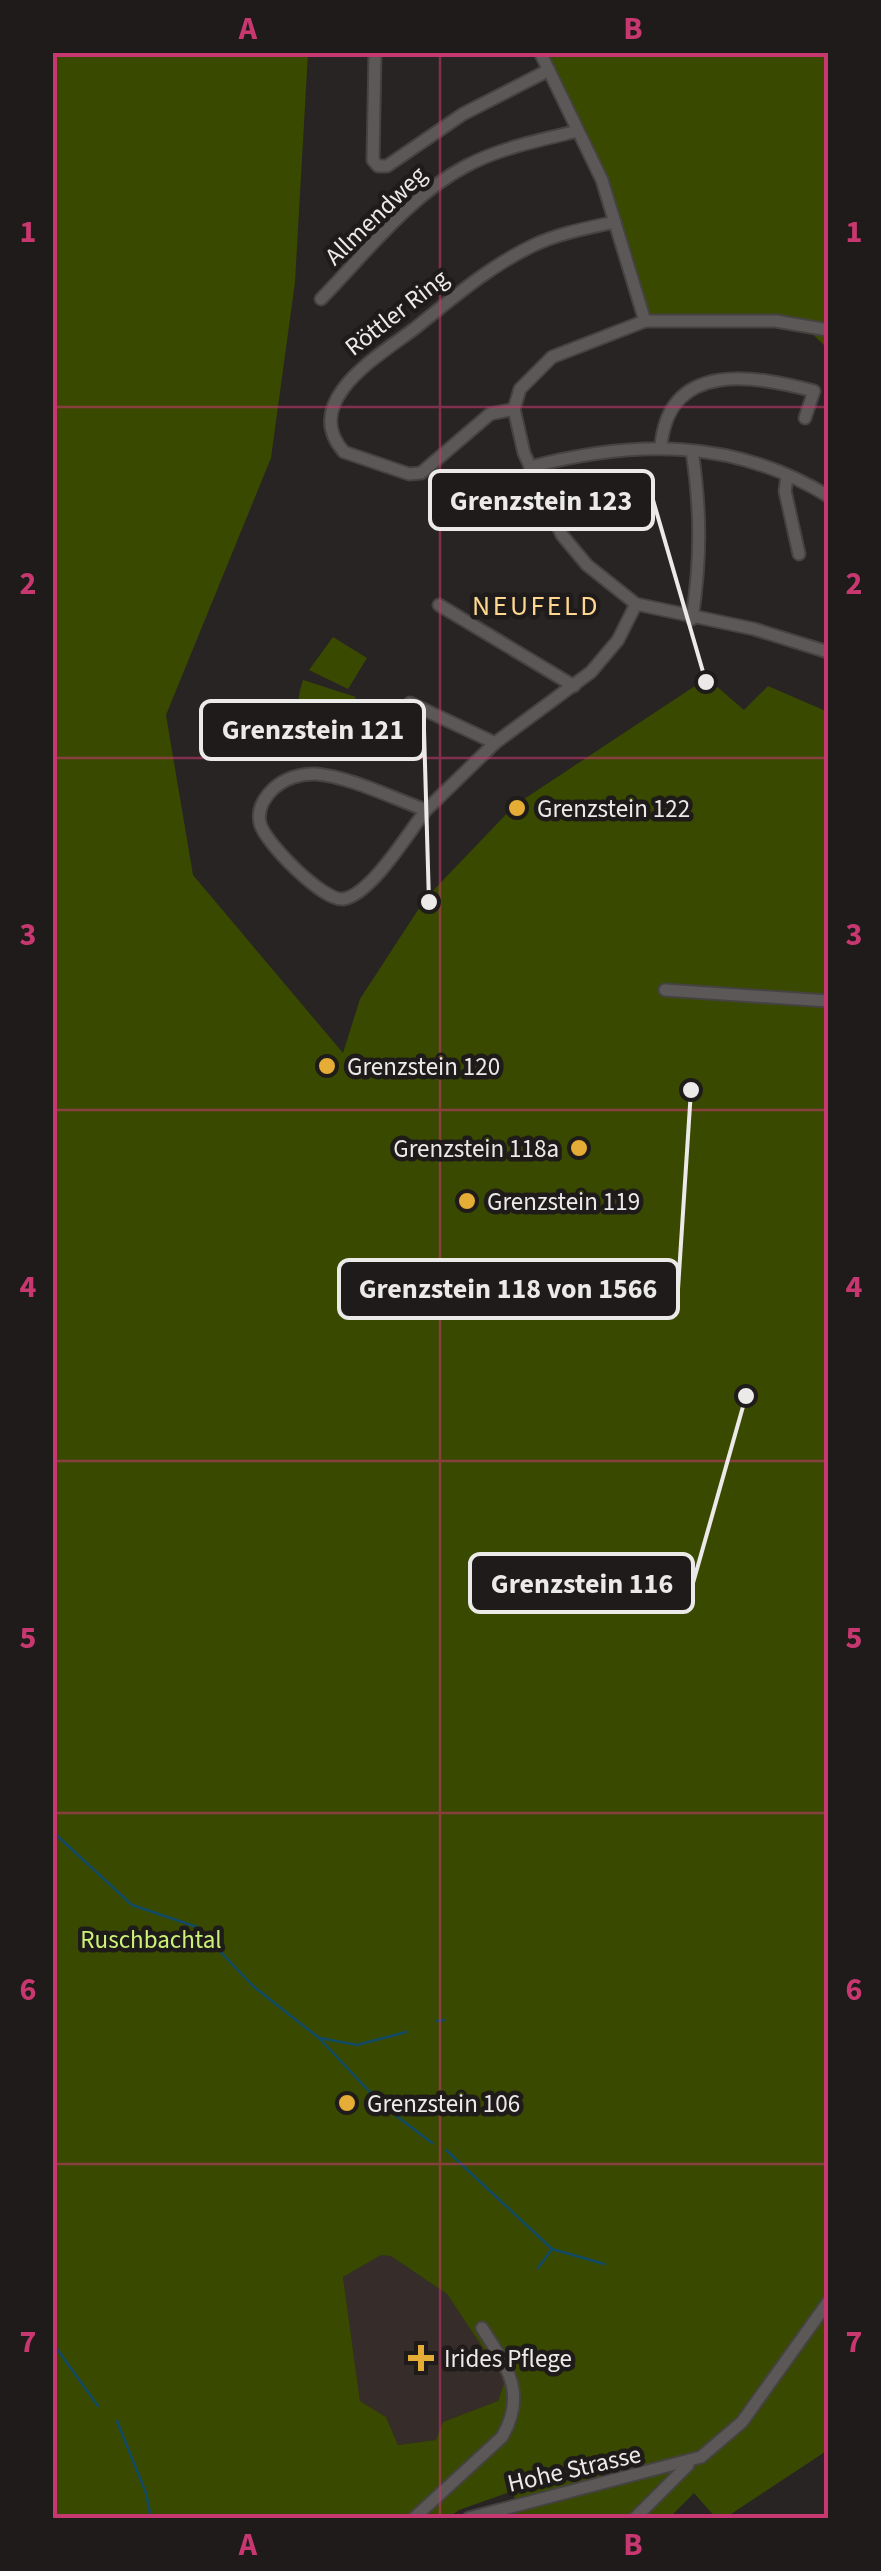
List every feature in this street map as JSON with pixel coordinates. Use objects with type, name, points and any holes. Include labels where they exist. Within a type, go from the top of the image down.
[{"type":"street","points":[[540,52],[616,222],[645,321]]},
{"type":"street","points":[[378,55],[372,160],[378,166],[387,166],[462,114],[549,70]]},
{"type":"street","name":"Allmendweg","points":[[321,299],[434,186],[467,166],[516,146],[578,131]]},
{"type":"street","name":"Röttler Ring","points":[[514,410],[490,414],[420,473],[409,474],[344,452],[332,428],[334,409],[355,371],[477,277],[538,243],[616,222]]},
{"type":"street","points":[[828,330],[776,321],[645,321],[552,357],[520,389],[514,410],[530,467],[572,550],[636,604],[692,619],[754,628],[828,652]]},
{"type":"street","points":[[661,446],[662,428],[676,406],[719,379],[756,376],[814,391],[805,418]]},
{"type":"street","points":[[530,467],[590,452],[661,446],[787,477],[828,496]]},
{"type":"street","points":[[692,451],[702,514],[701,563],[692,619]]},
{"type":"street","points":[[787,477],[785,491],[799,554]]},
{"type":"street","points":[[426,810],[308,774],[277,785],[264,798],[259,814],[268,840],[323,894],[343,899],[356,894],[386,864],[426,810],[495,743],[574,686],[605,658],[636,604]]},
{"type":"street","points":[[438,605],[574,686]]},
{"type":"street","points":[[410,704],[495,743]]},
{"type":"street","points":[[666,990],[828,1001]]},
{"type":"street","name":"Hohe Strasse","points":[[635,2518],[690,2463],[742,2422],[828,2302]]},
{"type":"street","name":"Hohe Strasse","points":[[414,2518],[502,2437],[509,2426],[513,2377],[482,2328]]},
{"type":"street","name":"Hohe Strasse","points":[[469,2518],[690,2463]]},
{"type":"shaded area","name":"Irides Pflege","points":[[380,2255],[391,2255],[447,2294],[506,2381],[498,2401],[444,2422],[437,2440],[398,2445],[386,2417],[360,2401],[343,2277]]},
{"type":"green space","name":"Ruschbachtal","points":[[52,53],[308,53],[295,282],[271,458],[166,715],[193,875],[343,1053],[360,999],[425,899],[515,805],[707,678],[744,710],[768,686],[828,712],[828,2450],[725,2518],[716,2518],[694,2493],[669,2518],[510,2518],[507,2507],[516,2505],[513,2491],[459,2510],[448,2518],[53,2518]],"holes":[[[381,2255],[391,2256],[447,2294],[505,2381],[498,2401],[443,2422],[436,2440],[398,2445],[386,2417],[360,2401],[343,2277]]]},
{"type":"green space","points":[[540,53],[828,53],[828,349],[800,322],[645,321],[615,222]]},
{"type":"green space","points":[[333,637],[367,658],[348,689],[309,670]]},
{"type":"green space","points":[[303,680],[356,697],[324,755],[308,738],[300,721],[298,703]]},
{"type":"waterway","points":[[52,1831],[132,1905],[197,1927],[253,1986],[319,2038],[382,2105],[432,2143]]},
{"type":"waterway","points":[[436,2021],[444,2020]]},
{"type":"waterway","points":[[320,2038],[357,2045],[406,2032]]},
{"type":"waterway","points":[[446,2150],[552,2249],[604,2264]]},
{"type":"waterway","points":[[538,2268],[552,2249]]},
{"type":"waterway","points":[[52,2342],[98,2406]]},
{"type":"waterway","points":[[117,2421],[146,2493],[151,2518]]},
{"type":"place","name":"Grenzstein 123","points":[[706,682]]},
{"type":"place","name":"Grenzstein 122","points":[[517,808]]},
{"type":"place","name":"Grenzstein 121","points":[[429,902]]},
{"type":"place","name":"Grenzstein 120","points":[[327,1066]]},
{"type":"place","name":"Grenzstein 118 von 1566","points":[[691,1090]]},
{"type":"place","name":"Grenzstein 118a","points":[[579,1148]]},
{"type":"place","name":"Grenzstein 119","points":[[467,1201]]},
{"type":"place","name":"Grenzstein 116","points":[[746,1396]]},
{"type":"place","name":"Grenzstein 106","points":[[347,2103]]},
{"type":"place","name":"Irides Pflege","points":[[421,2358]]},
{"type":"district","name":"NEUFELD","points":[[536,605]]}]
